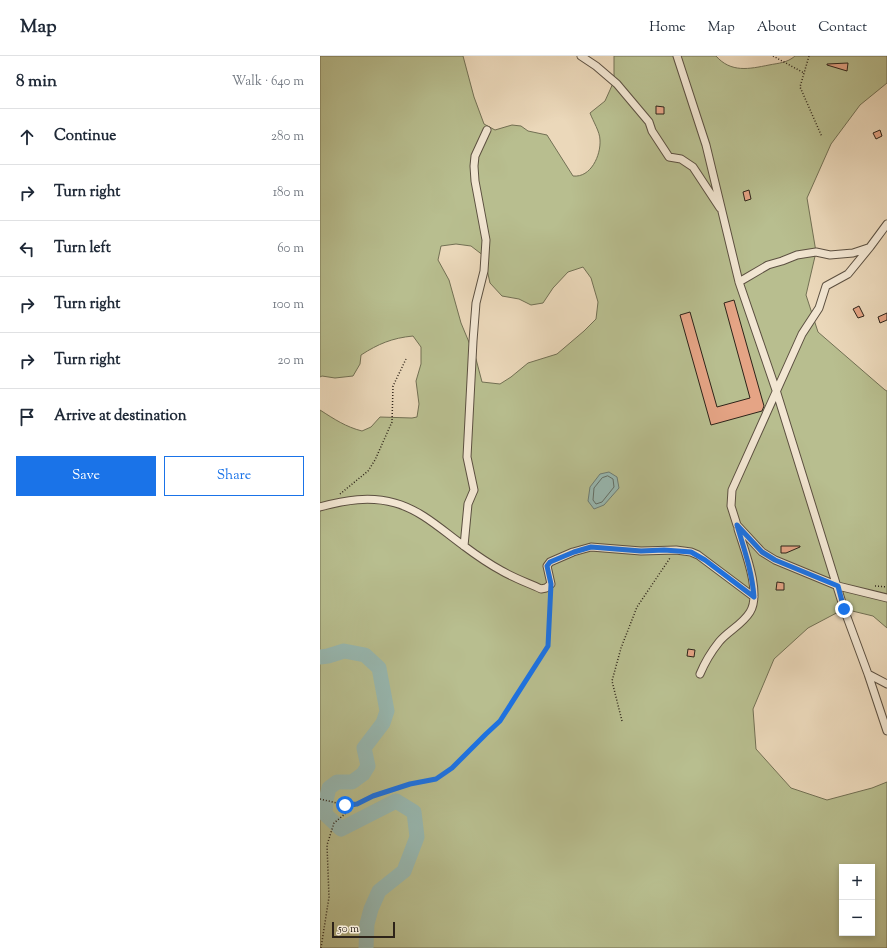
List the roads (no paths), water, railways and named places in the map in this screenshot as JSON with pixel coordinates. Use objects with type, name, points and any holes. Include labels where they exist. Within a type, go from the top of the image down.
[{"type":"street","points":[[581,56],[617,84],[649,122],[652,131],[669,157],[681,159],[693,167],[722,212]]},
{"type":"street","points":[[677,56],[706,145],[738,282],[776,390],[844,609],[868,674],[887,732]]},
{"type":"street","points":[[464,546],[468,504],[474,490],[467,457],[476,303],[484,271],[486,240],[475,181],[474,166],[475,156],[487,130]]},
{"type":"street","points":[[700,674],[708,657],[719,641],[741,624],[751,611],[754,597],[753,582],[749,564],[732,506],[732,490],[802,334],[819,308],[826,286],[848,274],[887,224]]},
{"type":"street","points":[[738,282],[768,265],[782,262],[797,255],[816,252],[830,255],[853,253],[870,247]]},
{"type":"street","points":[[320,508],[336,503],[360,499],[395,503],[417,512],[502,571],[541,589],[546,588],[551,584],[547,566],[550,562],[591,547],[641,551],[676,550],[691,552],[698,555],[754,597]]},
{"type":"street","points":[[737,525],[762,552],[775,560],[838,586],[887,598]]},
{"type":"street","points":[[868,674],[887,684]]},
{"type":"water","points":[[609,472],[617,477],[619,488],[604,505],[594,509],[588,501],[590,487],[600,474]]},
{"type":"waterway","points":[[320,657],[344,651],[365,655],[379,668],[387,711],[383,723],[364,748],[368,766],[363,774],[352,782],[337,782],[329,788],[325,814],[341,829],[396,801],[414,812],[417,837],[404,871],[379,891],[371,909],[367,924],[366,948]]}]
